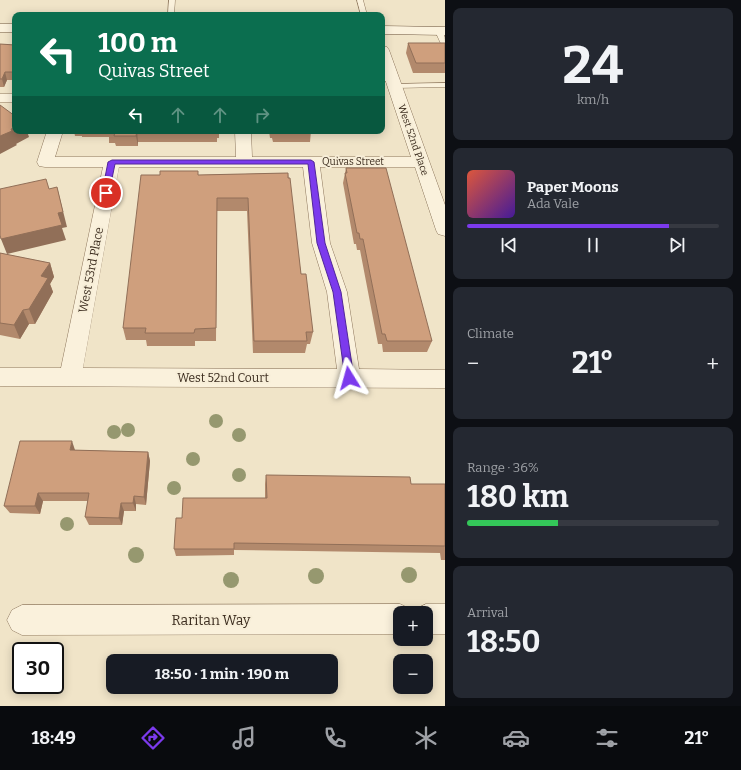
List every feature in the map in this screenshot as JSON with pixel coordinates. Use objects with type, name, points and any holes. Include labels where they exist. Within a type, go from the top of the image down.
[{"type":"street","points":[[0,28],[12,28]]},
{"type":"street","points":[[385,30],[442,31]]},
{"type":"street","name":"West 52nd Place","points":[[385,65],[389,81],[421,162],[445,230]]},
{"type":"street","points":[[0,98],[12,98]]},
{"type":"street","name":"Quivas Street","points":[[54,134],[45,162],[421,162]]},
{"type":"street","points":[[243,134],[244,162]]},
{"type":"street","name":"West 53rd Place","points":[[70,378],[112,162]]},
{"type":"street","points":[[311,162],[321,243],[337,292],[349,378]]},
{"type":"street","name":"West 52nd Court","points":[[0,378],[445,379]]},
{"type":"street","name":"Raritan Way","points":[[22,620],[393,619]]},
{"type":"street","points":[[433,619],[445,619]]},
{"type":"lane","points":[[171,12],[172,0]]},
{"type":"lane","points":[[360,0],[363,12]]},
{"type":"lane","points":[[442,31],[445,44]]},
{"type":"lane","points":[[389,81],[445,85]]},
{"type":"building","points":[[408,43],[445,43],[445,63],[416,63]]},
{"type":"building","points":[[0,44],[12,45],[12,72],[5,72],[2,79],[0,79]]},
{"type":"building","points":[[0,105],[12,114],[12,131],[0,136]]},
{"type":"building","points":[[114,134],[136,134],[136,136],[114,136]]},
{"type":"building","points":[[346,168],[386,168],[432,341],[387,341],[385,334],[382,334],[363,239],[360,239],[359,233],[357,233],[345,173],[347,173]]},
{"type":"building","points":[[160,171],[198,171],[198,175],[288,173],[288,178],[290,178],[301,274],[306,274],[313,332],[306,332],[307,341],[254,341],[248,198],[217,198],[216,328],[195,329],[194,333],[145,333],[146,328],[123,328],[141,175],[160,175]]},
{"type":"building","points":[[46,179],[49,189],[57,187],[63,212],[58,213],[62,225],[1,239],[0,189]]},
{"type":"building","points":[[0,253],[50,263],[41,276],[48,278],[29,309],[23,310],[14,325],[0,323]]},
{"type":"building","points":[[20,441],[72,441],[70,450],[148,452],[144,497],[134,496],[133,503],[121,503],[119,518],[85,517],[89,493],[38,493],[35,506],[4,506]]},
{"type":"building","points":[[266,475],[410,477],[411,484],[445,484],[445,546],[234,543],[234,549],[174,549],[176,518],[182,518],[183,498],[267,498]]},
{"type":"route","points":[[106,193],[112,162],[311,162],[321,243],[337,292],[349,378]]}]
